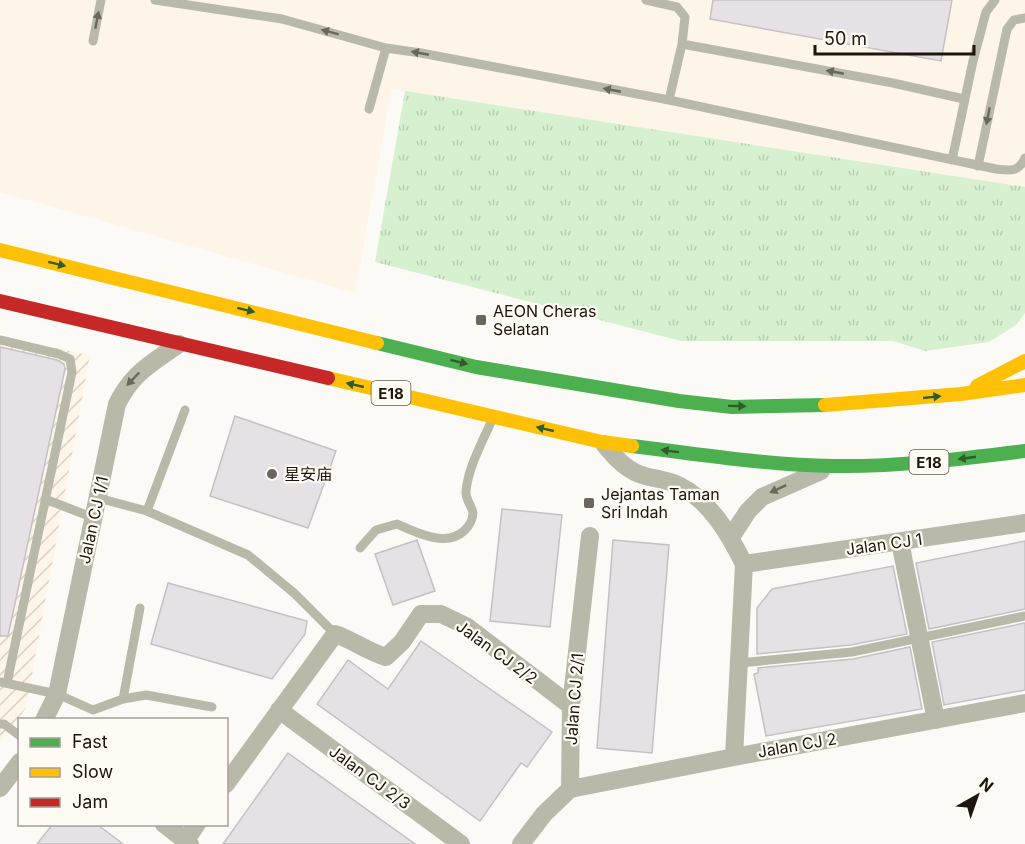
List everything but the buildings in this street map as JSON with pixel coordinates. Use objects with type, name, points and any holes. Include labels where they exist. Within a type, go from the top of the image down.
[{"type":"main road","points":[[0,250],[476,367],[679,401],[732,407],[847,405],[1025,385]]},
{"type":"main road","name":"E18","points":[[0,301],[602,442],[726,458],[832,466],[942,462],[1025,451]]},
{"type":"main road","points":[[961,394],[1025,361]]},
{"type":"street","name":"Jalan CJ 1/1","points":[[45,718],[57,694],[117,404],[127,385],[143,369],[179,344]]},
{"type":"street","points":[[602,442],[622,464],[638,473],[678,484],[696,496],[713,513],[731,537],[744,564],[734,757]]},
{"type":"street","points":[[731,537],[748,511],[762,497],[832,466]]},
{"type":"street","name":"Jalan CJ 1","points":[[744,564],[1025,523]]},
{"type":"street","name":"Jalan CJ 2/1","points":[[570,789],[571,706],[590,536]]},
{"type":"street","points":[[900,542],[936,720]]},
{"type":"street","name":"Jalan CJ 2/2","points":[[335,634],[347,638],[370,652],[386,657],[402,642],[422,614],[441,614],[466,626],[571,706]]},
{"type":"street","points":[[228,781],[335,634]]},
{"type":"street","name":"Jalan CJ 2","points":[[570,789],[1025,703]]},
{"type":"street","name":"Jalan CJ 2/3","points":[[279,710],[461,844]]},
{"type":"street","points":[[0,788],[18,765]]},
{"type":"street","points":[[521,844],[544,814],[570,789]]},
{"type":"street","points":[[165,826],[188,842],[196,826]]},
{"type":"lane","points":[[93,40],[101,0]]},
{"type":"lane","points":[[155,0],[282,20],[386,48],[421,52],[669,100],[978,165],[1013,171],[1021,166],[1025,158]]},
{"type":"lane","points":[[646,0],[677,7],[685,17],[682,44],[669,100]]},
{"type":"lane","points":[[952,160],[964,99],[986,12],[995,0]]},
{"type":"lane","points":[[978,165],[1007,29],[1014,20],[1025,18]]},
{"type":"lane","points":[[682,44],[893,83],[964,99]]},
{"type":"lane","points":[[369,109],[386,48]]},
{"type":"lane","points":[[0,340],[59,354],[70,359],[72,372],[4,683],[57,694],[93,710],[123,699],[146,695],[212,707]]},
{"type":"lane","points":[[147,511],[185,410]]},
{"type":"lane","points":[[360,548],[376,530],[397,524],[419,534],[447,538],[458,537],[469,526],[473,514],[466,493],[474,464],[493,417]]},
{"type":"lane","points":[[98,498],[147,511],[248,555],[294,593],[335,634]]},
{"type":"lane","points":[[45,500],[94,518]]},
{"type":"lane","points":[[123,699],[140,608]]},
{"type":"lane","points":[[740,663],[852,652],[1025,616]]},
{"type":"lane","points":[[0,724],[4,724],[18,734]]},
{"type":"shaded area","points":[[0,0],[1025,0],[1025,189],[392,89],[355,293],[0,192]]},
{"type":"shaded area","points":[[0,337],[90,355],[26,708],[0,743]]},
{"type":"green space","points":[[405,91],[1025,187],[1025,313],[1016,325],[989,342],[925,351],[893,341],[681,341],[375,262]]},
{"type":"traffic: fast","points":[[377,343],[476,367],[679,401],[732,407],[825,405]]},
{"type":"traffic: fast","points":[[632,446],[757,461],[833,466],[905,464],[1025,451]]},
{"type":"traffic: slow","points":[[0,250],[377,343]]},
{"type":"traffic: slow","points":[[977,386],[1025,361]]},
{"type":"traffic: slow","points":[[328,378],[602,442],[632,446]]},
{"type":"traffic: slow","points":[[825,405],[961,394],[1025,385]]},
{"type":"traffic: jam","points":[[0,301],[328,378]]},
{"type":"place","name":"AEON Cheras Selatan","points":[[481,320]]},
{"type":"place","name":"星安庙","points":[[272,474]]},
{"type":"place","name":"Jejantas Taman Sri Indah","points":[[589,503]]}]
